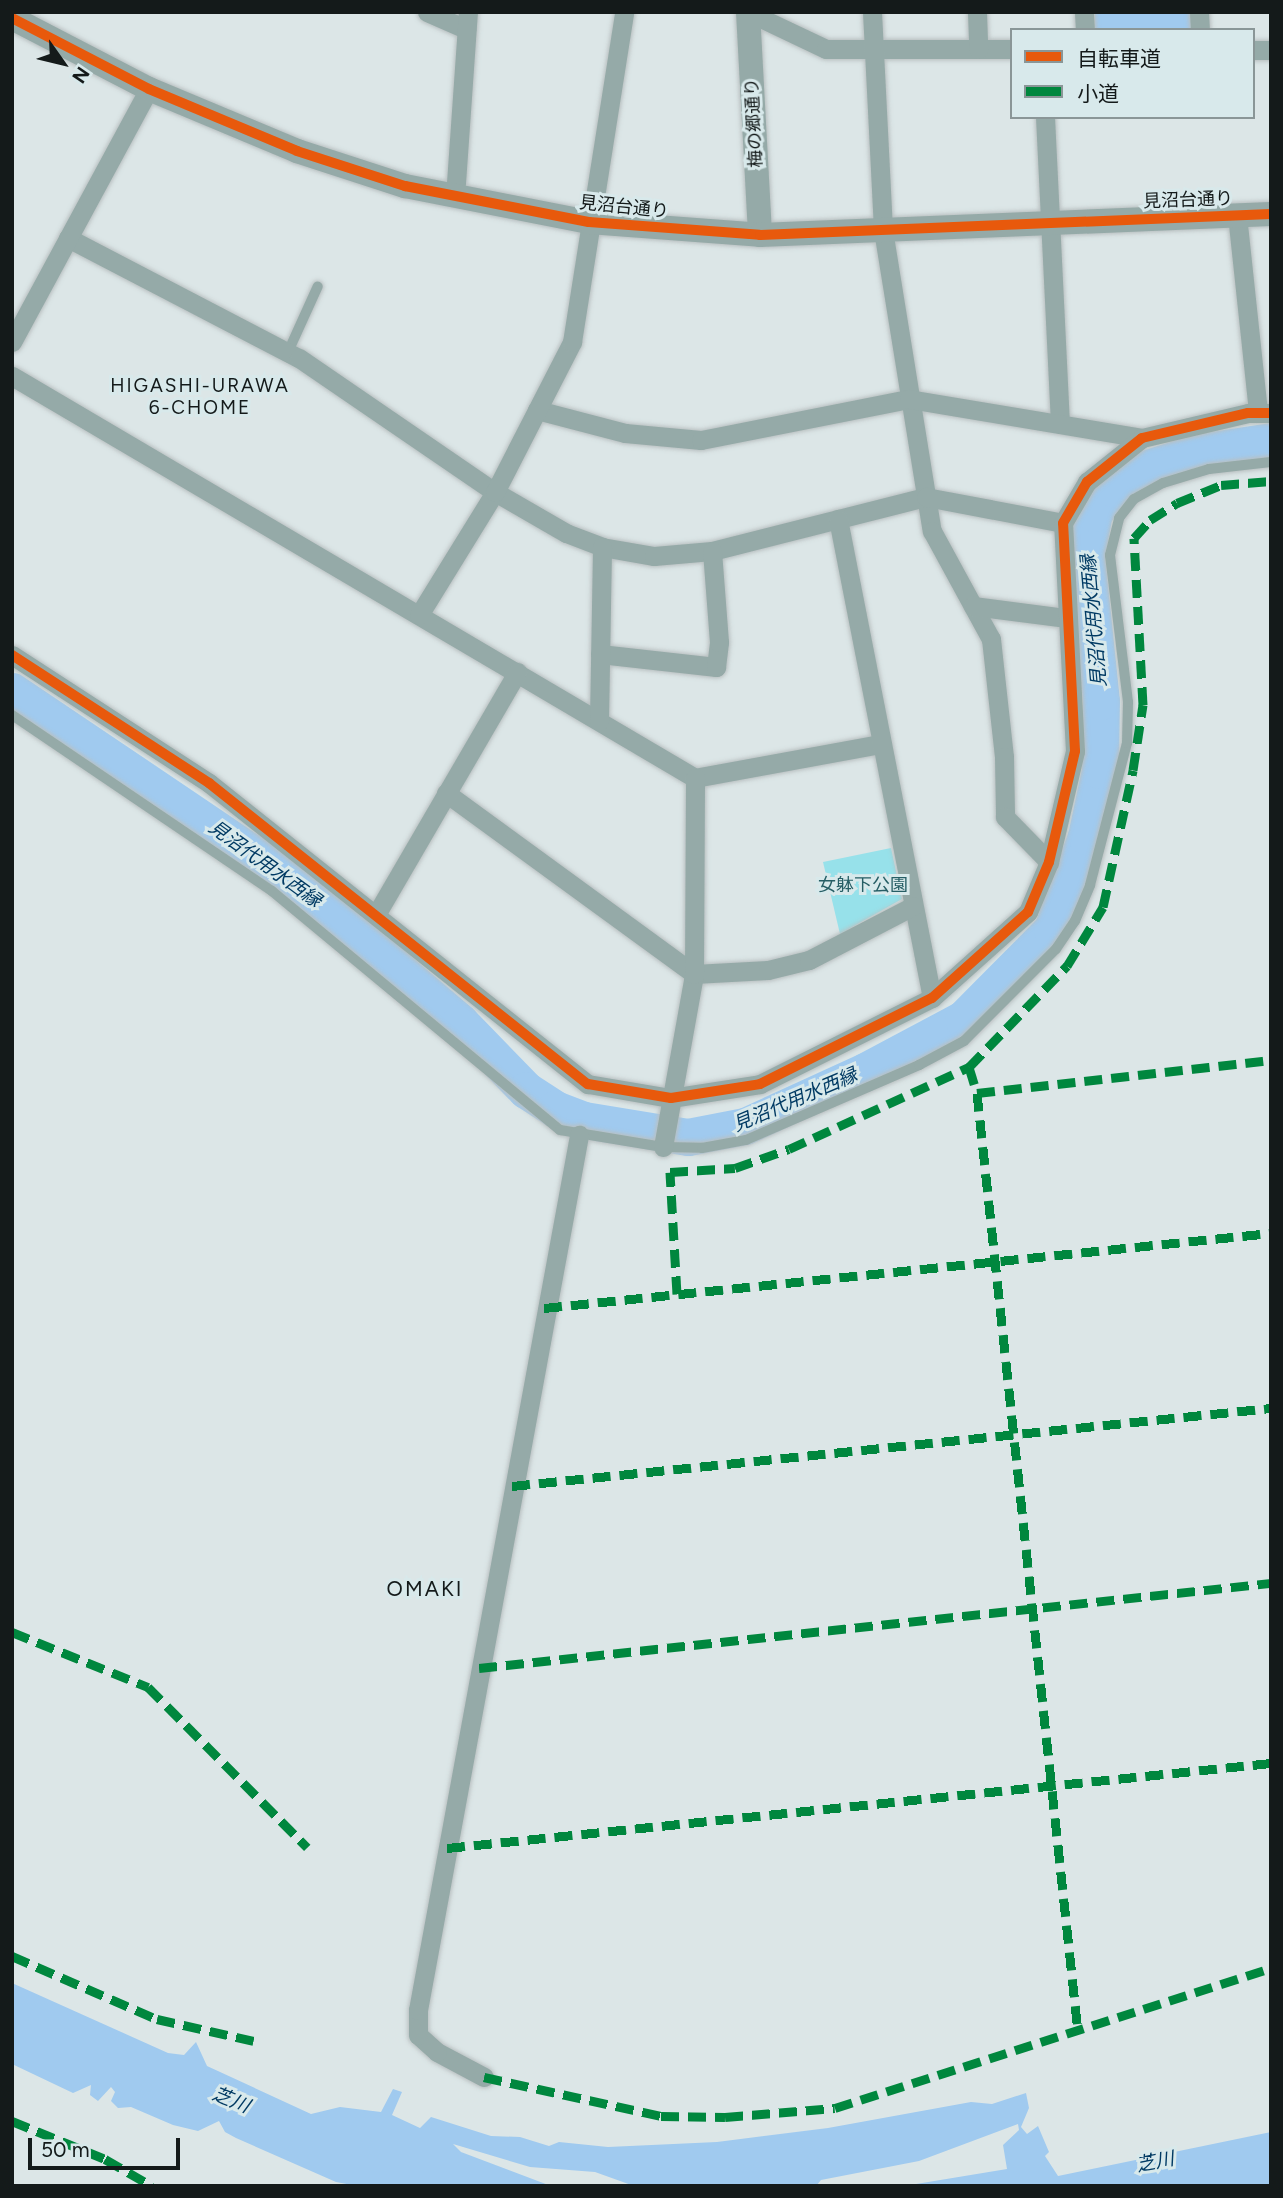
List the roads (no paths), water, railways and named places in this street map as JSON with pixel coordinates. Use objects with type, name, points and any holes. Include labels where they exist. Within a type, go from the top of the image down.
[{"type":"street","points":[[427,12],[467,21],[455,197]]},
{"type":"street","points":[[419,615],[495,492],[572,342],[589,222],[607,139],[624,12]]},
{"type":"street","points":[[748,12],[826,49],[1010,49]]},
{"type":"street","name":"梅の郷通り","points":[[748,12],[760,235]]},
{"type":"street","points":[[872,12],[883,230],[932,531],[991,639],[1004,757],[1004,817],[1049,862]]},
{"type":"street","points":[[977,12],[978,49]]},
{"type":"street","name":"見沼台通り","points":[[16,19],[149,89],[297,150],[455,197],[589,222],[760,235],[1271,214]]},
{"type":"street","points":[[12,342],[149,89]]},
{"type":"street","points":[[1045,119],[1060,424]]},
{"type":"street","points":[[537,410],[625,433],[701,440],[909,399],[1142,438],[1264,413],[1237,215]]},
{"type":"street","points":[[68,238],[288,352],[495,492],[566,533],[602,547],[654,556],[712,551],[926,497],[1063,523]]},
{"type":"street","points":[[12,376],[695,778],[881,744]]},
{"type":"street","points":[[12,655],[209,783],[377,913],[588,1084],[671,1098],[760,1084],[932,998],[1028,912],[1049,862],[1075,751],[1065,618],[1063,523],[1087,482],[1142,438]]},
{"type":"street","points":[[838,519],[932,998]]},
{"type":"street","points":[[599,721],[602,547]]},
{"type":"street","points":[[600,654],[716,667],[719,642],[712,551]]},
{"type":"street","points":[[973,606],[1065,618]]},
{"type":"street","points":[[377,913],[517,672]]},
{"type":"street","points":[[663,1147],[694,974],[695,778]]},
{"type":"street","points":[[446,793],[694,974],[768,970],[809,960],[914,906]]},
{"type":"street","points":[[484,2077],[437,2052],[418,2035],[418,2010],[579,1135]]},
{"type":"lane","points":[[288,352],[318,286]]},
{"type":"lane","points":[[12,715],[272,891],[542,1119],[579,1135],[663,1147],[702,1148],[746,1140],[919,1065],[964,1041],[1056,949],[1075,921],[1090,886],[1127,743],[1128,702],[1110,555],[1119,518],[1134,499],[1163,483],[1209,469],[1271,462]]},
{"type":"water","points":[[1095,12],[1191,12],[1191,28],[1095,28]]},
{"type":"water","name":"芝川","points":[[12,1983],[168,2053],[184,2055],[196,2042],[207,2066],[311,2114],[340,2107],[381,2112],[393,2089],[402,2092],[392,2115],[420,2128],[431,2117],[491,2136],[520,2137],[549,2146],[559,2142],[608,2147],[717,2142],[828,2128],[971,2102],[992,2104],[1026,2093],[1029,2108],[1021,2127],[1027,2134],[1038,2126],[1049,2152],[1045,2156],[1058,2176],[1271,2132],[1271,2184],[904,2186],[1007,2169],[1003,2145],[1019,2130],[1018,2124],[919,2161],[821,2180],[816,2186],[634,2186],[595,2172],[530,2167],[453,2144],[461,2152],[551,2186],[357,2186],[336,2182],[236,2138],[225,2132],[219,2121],[198,2131],[173,2125],[131,2107],[118,2108],[111,2101],[115,2092],[111,2087],[98,2101],[90,2095],[91,2085],[73,2093],[12,2064]]},
{"type":"waterway","name":"見沼代用水西縁","points":[[12,691],[294,881],[460,1022],[526,1090],[555,1109],[584,1120],[688,1137],[745,1126],[865,1071],[963,1019],[1052,929],[1086,836],[1100,770],[1101,701],[1086,556],[1094,513],[1113,488],[1138,471],[1198,452],[1271,441]]},
{"type":"district","name":"HIGASHI-URAWA 6-CHOME","points":[[200,397]]},
{"type":"district","name":"OMAKI","points":[[425,1589]]},
{"type":"park label","name":"女躰下公園","points":[[863,885]]}]
